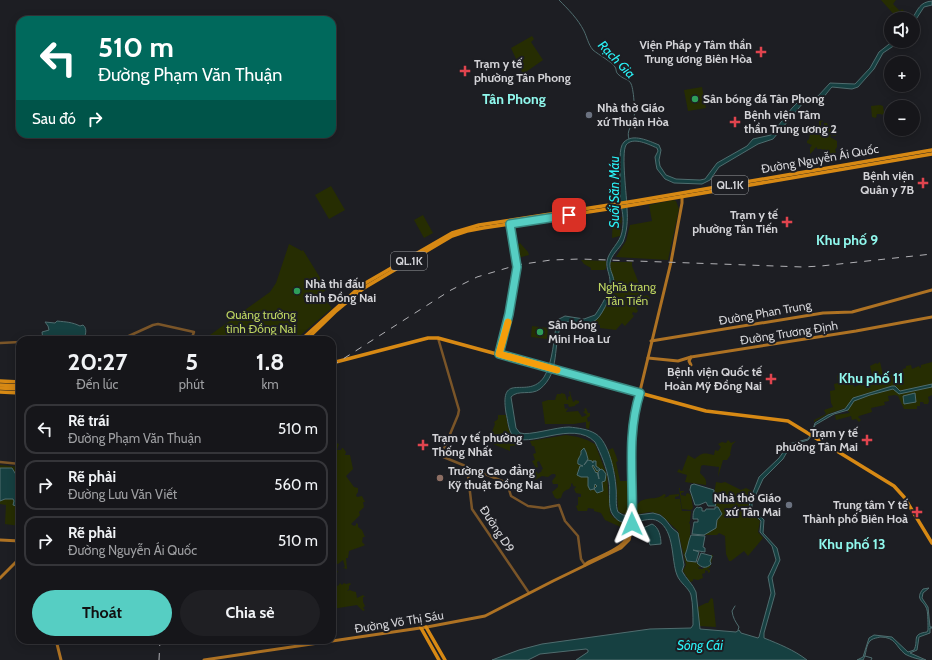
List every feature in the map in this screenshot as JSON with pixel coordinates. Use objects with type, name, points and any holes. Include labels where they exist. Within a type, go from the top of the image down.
[{"type":"main road","name":"Đường Nguyễn Ái Quốc","points":[[921,154],[932,150]]},
{"type":"main road","name":"Đường Nguyễn Ái Quốc","points":[[317,327],[351,295],[365,285],[453,235],[472,227],[598,209],[921,154],[932,154]]},
{"type":"main road","points":[[640,393],[651,341],[671,262],[682,205],[682,195]]},
{"type":"main road","name":"Đường Phan Trung","points":[[651,341],[823,313],[849,312],[932,290]]},
{"type":"main road","name":"Đường Trương Định","points":[[648,358],[678,361],[691,357],[855,331],[932,317]]},
{"type":"main road","name":"QL.1K","points":[[306,336],[317,327]]},
{"type":"main road","name":"QL.1K","points":[[309,336],[317,327]]},
{"type":"main road","points":[[336,362],[428,338],[438,338],[711,412],[785,420],[793,423],[888,481],[898,489],[932,544]]},
{"type":"main road","points":[[690,364],[689,361],[691,357]]},
{"type":"main road","points":[[0,381],[16,387]]},
{"type":"main road","points":[[0,386],[16,388]]},
{"type":"main road","points":[[0,392],[16,389]]},
{"type":"main road","name":"Đường Võ Thị Sáu","points":[[336,641],[421,628],[485,616],[585,565],[603,558],[625,545],[630,536],[631,438],[635,410],[640,393]]},
{"type":"main road","points":[[0,540],[16,541]]},
{"type":"main road","points":[[0,578],[16,562]]},
{"type":"main road","points":[[426,627],[445,660]]},
{"type":"main road","points":[[421,628],[439,660]]},
{"type":"main road","points":[[57,644],[60,660]]},
{"type":"main road","name":"Đường Võ Thị Sáu","points":[[204,660],[312,644]]},
{"type":"street","points":[[499,354],[509,314],[517,267],[510,222]]},
{"type":"street","points":[[129,336],[158,324],[194,332],[193,336]]},
{"type":"street","points":[[438,338],[459,410],[458,416],[441,456],[507,483],[511,496],[527,506],[544,508],[560,505],[565,521],[578,536],[581,559],[585,565]]},
{"type":"street","points":[[0,343],[16,342]]},
{"type":"street","points":[[0,462],[16,464]]},
{"type":"street","name":"Đường D9","points":[[467,467],[473,510],[529,593]]},
{"type":"green space","points":[[881,0],[896,0],[893,4],[900,11],[902,9],[905,12],[892,12]]},
{"type":"green space","points":[[532,36],[534,39],[531,42],[543,60],[523,74],[511,48]]},
{"type":"green space","name":"Sân bóng đá Tân Phong","points":[[702,87],[706,108],[688,111],[684,90]]},
{"type":"green space","points":[[871,106],[883,106],[884,113],[882,115],[877,114],[876,118],[872,117]]},
{"type":"green space","points":[[819,120],[824,121],[821,122],[821,127],[824,126],[824,123],[827,123],[831,131],[836,132],[836,136],[831,135],[830,137],[837,141],[835,154],[828,154],[825,149],[817,149],[817,147],[810,154],[810,148],[812,145],[807,143],[807,141],[810,134],[812,134],[813,131],[816,131],[817,126],[819,126]]},
{"type":"green space","points":[[331,186],[345,210],[329,219],[315,195]]},
{"type":"green space","points":[[673,200],[676,201],[679,209],[668,260],[616,257],[626,241],[630,225],[652,221],[649,205]]},
{"type":"green space","points":[[423,215],[433,233],[424,238],[414,220]]},
{"type":"green space","points":[[613,217],[622,217],[620,236],[612,238]]},
{"type":"green space","points":[[520,243],[529,255],[518,258],[515,246]]},
{"type":"green space","name":"Nhà thi đấu tỉnh Đồng Nai","points":[[289,244],[302,251],[303,250],[327,289],[321,294],[332,308],[300,336],[209,336],[270,292],[276,283]]},
{"type":"green space","points":[[581,260],[606,261],[606,269],[591,270],[591,268],[584,264]]},
{"type":"green space","name":"Nghĩa trang Tân Tiến","points":[[610,262],[632,262],[632,266],[644,296],[647,295],[650,298],[647,301],[645,300],[639,302],[639,305],[636,308],[638,311],[636,313],[633,312],[632,314],[634,316],[625,326],[622,323],[616,330],[600,328],[600,325],[596,324],[594,321],[601,315],[613,288]]},
{"type":"green space","name":"Sân bóng Mini Hoa Lư","points":[[532,326],[548,328],[547,339],[531,337]]},
{"type":"green space","points":[[880,362],[884,379],[884,373],[886,372],[888,375],[887,371],[890,377],[892,373],[896,371],[903,371],[906,366],[911,365],[912,369],[919,366],[920,368],[921,365],[932,362],[932,395],[928,397],[928,404],[920,402],[920,406],[917,406],[917,409],[904,409],[898,396],[888,396],[889,401],[884,402],[885,405],[871,408],[872,412],[858,417],[861,420],[859,422],[856,419],[852,420],[851,416],[836,420],[835,415],[850,413],[845,408],[828,414],[814,422],[814,420],[826,414],[824,410],[833,407],[831,403],[830,391],[835,390],[834,384],[838,383],[837,375],[840,377],[841,381],[845,380],[844,375],[848,381],[852,379],[854,387],[861,384],[861,386],[867,384],[865,377],[866,374],[872,374],[870,366]]},
{"type":"green space","points":[[569,391],[573,402],[575,400],[579,401],[579,403],[575,406],[569,407],[568,404],[564,404],[565,409],[568,408],[566,412],[578,411],[582,417],[587,415],[583,412],[586,408],[588,413],[590,413],[590,416],[587,418],[588,422],[590,421],[589,429],[586,428],[586,422],[574,424],[545,424],[542,402],[555,400],[557,394],[561,393],[565,394],[568,400],[568,397],[570,396]]},
{"type":"green space","points":[[498,415],[506,415],[509,431],[513,437],[521,441],[522,445],[510,446],[510,451],[488,442],[495,424],[494,422],[498,419]]},
{"type":"green space","points":[[566,435],[578,437],[595,444],[607,475],[610,513],[614,518],[626,524],[625,529],[605,520],[601,513],[594,511],[594,509],[588,508],[587,511],[578,511],[576,506],[578,505],[578,497],[581,497],[581,494],[576,493],[574,489],[576,487],[574,487],[572,483],[561,498],[557,499],[552,492],[558,487],[558,484],[553,484],[552,481],[556,476],[555,474],[548,477],[542,476],[535,480],[534,477],[531,478],[532,473],[535,474],[534,472],[536,471],[538,474],[543,469],[539,461],[537,462],[538,467],[536,468],[532,461],[535,460],[533,454],[536,453],[534,446],[532,446],[530,441]]},
{"type":"green space","points":[[728,440],[731,443],[736,441],[732,445],[731,454],[727,460],[723,460],[718,477],[719,467],[701,466],[700,473],[706,480],[706,485],[685,482],[687,475],[677,472],[679,469],[682,471],[688,455],[695,459],[704,454],[714,455],[715,450],[718,451],[721,447],[718,444],[722,442],[726,443]]},
{"type":"green space","points":[[336,443],[339,444],[337,450],[341,450],[343,448],[346,452],[345,455],[350,455],[353,469],[346,476],[354,487],[358,488],[356,495],[357,497],[362,496],[365,502],[363,502],[364,507],[359,512],[360,515],[351,524],[354,526],[356,523],[358,524],[358,527],[362,530],[365,537],[363,537],[362,542],[365,545],[349,551],[348,558],[346,558],[347,569],[343,568],[345,567],[343,560],[338,564],[336,563]]},
{"type":"green space","points":[[613,448],[618,461],[616,462],[620,481],[630,481],[629,515],[621,513],[618,510],[616,477],[608,450]]},
{"type":"green space","points":[[0,465],[16,467],[16,525],[5,524],[6,505],[0,504]]},
{"type":"green space","points":[[716,482],[725,482],[741,490],[746,488],[752,491],[748,505],[752,514],[760,521],[758,532],[763,538],[748,556],[744,551],[729,561],[726,554],[725,536],[719,533],[717,535],[704,535],[717,525],[717,520],[722,514],[713,501]]},
{"type":"green space","points":[[679,488],[680,491],[684,491],[681,495],[686,496],[688,493],[691,495],[693,508],[691,510],[682,509]]},
{"type":"green space","points":[[664,494],[666,495],[664,498],[669,495],[679,494],[679,496],[675,497],[675,499],[680,499],[682,511],[691,511],[689,523],[689,544],[685,555],[687,561],[696,562],[701,568],[698,567],[699,569],[703,569],[704,567],[707,567],[711,559],[711,555],[713,555],[710,568],[707,569],[710,570],[710,572],[708,573],[708,571],[705,570],[705,573],[702,574],[703,578],[698,580],[693,579],[693,581],[690,582],[683,571],[686,565],[678,531],[660,514],[650,512],[633,515],[631,507],[635,506],[642,500],[659,497]]},
{"type":"green space","points":[[340,583],[342,585],[344,583],[350,583],[351,584],[347,591],[350,590],[356,592],[357,598],[363,595],[365,597],[363,597],[363,602],[365,606],[363,608],[365,610],[363,611],[357,605],[336,608],[336,584],[338,586]]},
{"type":"green space","points":[[711,598],[713,599],[716,627],[699,626],[698,607],[708,603]]},
{"type":"water","points":[[932,1],[932,5],[924,7],[920,13],[917,12],[922,4]]},
{"type":"water","name":"Sông Cái","points":[[884,48],[890,48],[883,53],[874,69],[858,87],[852,89],[832,87],[824,97],[819,100],[815,102],[803,103],[773,139],[758,144],[719,167],[710,180],[702,184],[674,183],[665,179],[657,169],[655,157],[658,151],[657,148],[637,141],[629,142],[626,145],[624,157],[627,226],[623,242],[613,255],[610,263],[614,284],[608,301],[597,319],[593,322],[562,323],[557,340],[554,366],[547,382],[536,391],[517,393],[511,397],[516,428],[520,433],[524,434],[569,427],[593,432],[601,438],[608,451],[613,466],[618,512],[623,515],[630,516],[653,513],[660,515],[678,533],[684,565],[682,571],[696,592],[700,629],[736,632],[739,630],[741,633],[758,638],[771,593],[768,577],[776,560],[772,546],[760,532],[761,521],[749,509],[750,500],[759,477],[779,458],[789,444],[808,439],[815,423],[828,415],[845,409],[853,398],[892,386],[895,386],[900,391],[932,384],[932,387],[899,394],[893,389],[870,395],[854,401],[848,410],[834,414],[815,425],[812,435],[808,440],[791,445],[783,459],[763,479],[752,503],[752,507],[764,520],[763,533],[777,548],[780,560],[772,578],[775,594],[764,633],[764,638],[792,650],[807,660],[576,660],[588,652],[586,649],[540,654],[528,660],[492,660],[519,650],[542,644],[650,629],[691,628],[693,625],[693,606],[691,595],[677,575],[672,546],[667,532],[658,521],[653,519],[623,523],[613,515],[610,508],[610,486],[607,472],[602,456],[595,442],[586,436],[575,433],[529,440],[520,439],[511,434],[506,413],[505,400],[507,392],[511,389],[530,387],[537,384],[544,377],[551,357],[557,320],[565,316],[584,319],[595,315],[607,294],[610,282],[607,261],[610,253],[621,236],[623,228],[620,201],[620,152],[622,145],[628,139],[636,138],[659,145],[661,150],[659,160],[660,166],[666,175],[676,179],[705,179],[717,163],[747,146],[753,139],[771,135],[801,99],[818,96],[830,83],[855,84],[870,68],[879,52]]},
{"type":"water","points":[[57,321],[72,323],[80,326],[83,325],[86,330],[85,336],[42,336],[42,332],[49,330],[45,322],[55,323]]},
{"type":"water","points":[[915,393],[916,402],[904,404],[903,396]]},
{"type":"water","points":[[584,448],[588,459],[584,465],[588,460],[592,461],[593,463],[593,461],[596,461],[596,466],[600,469],[597,471],[593,465],[592,466],[596,473],[597,472],[599,479],[598,472],[601,469],[606,474],[605,481],[602,482],[603,491],[597,493],[594,489],[590,490],[588,486],[588,477],[581,477],[577,475],[580,466],[583,466],[578,464],[578,459]]},
{"type":"water","points":[[0,468],[12,468],[16,475],[16,506],[13,505],[13,499],[5,499],[0,501]]},
{"type":"water","points":[[694,484],[714,490],[713,501],[716,505],[715,506],[708,506],[706,502],[695,505],[690,490],[691,485]]},
{"type":"water","points":[[697,507],[702,508],[702,511],[705,511],[706,509],[715,509],[715,507],[718,507],[722,514],[717,520],[716,528],[704,535],[692,534],[694,522],[698,522],[698,519],[693,519],[694,511]]},
{"type":"water","points":[[652,524],[658,530],[661,544],[650,545],[648,538],[641,534],[641,529]]},
{"type":"water","points":[[691,535],[705,536],[703,547],[705,548],[705,552],[693,550],[699,552],[696,562],[687,561],[685,555]]},
{"type":"water","points":[[701,553],[712,556],[710,561],[711,564],[707,567],[702,567],[697,563]]},
{"type":"water","points":[[929,588],[923,593],[922,598],[928,607],[930,627],[932,628],[930,628],[930,633],[919,637],[917,650],[910,653],[926,660],[918,659],[905,654],[895,642],[885,637],[880,637],[872,639],[869,642],[863,660],[857,660],[863,657],[869,638],[874,635],[892,637],[908,652],[914,650],[917,636],[927,632],[928,630],[927,610],[920,596],[923,589]]},
{"type":"waterway","name":"Rạch Gia","points":[[559,0],[579,22],[593,50],[611,63],[615,67],[618,74],[630,82],[633,94],[634,119],[629,131],[629,139]]},
{"type":"waterway","points":[[735,606],[732,611],[734,619],[739,627],[738,630]]},
{"type":"waterway","points":[[865,656],[872,658],[871,660]]},
{"type":"railway","points":[[336,363],[451,290],[477,277],[517,265],[551,260],[580,259],[803,267],[932,254]]},
{"type":"railway","points":[[159,660],[160,644]]},
{"type":"slow traffic","points":[[508,322],[499,354],[557,370]]},
{"type":"place","name":"Viện Pháp y Tâm thần Trung ương Biên Hòa","points":[[761,52]]},
{"type":"place","name":"Trạm y tế phường Tân Phong","points":[[465,71]]},
{"type":"place","name":"Sân bóng đá Tân Phong","points":[[695,99]]},
{"type":"place","name":"Nhà thờ Giáo xứ Thuận Hòa","points":[[589,115]]},
{"type":"place","name":"Bệnh viện Tâm thần Trung ương 2","points":[[735,122]]},
{"type":"place","name":"Bệnh viện Quân y 7B","points":[[923,183]]},
{"type":"place","name":"Trạm y tế phường Tân Tiến","points":[[787,222]]},
{"type":"place","name":"Nhà thi đấu tỉnh Đồng Nai","points":[[297,291]]},
{"type":"place","name":"Sân bóng Mini Hoa Lư","points":[[540,332]]},
{"type":"place","name":"Bệnh viện Quốc tế Hoàn Mỹ Đồng Nai","points":[[771,379]]},
{"type":"place","name":"Trạm y tế phường Tân Mai","points":[[867,440]]},
{"type":"place","name":"Trạm y tế phường Thống Nhất","points":[[423,445]]},
{"type":"place","name":"Trường Cao đẳng Kỹ thuật Đồng Nai","points":[[440,478]]},
{"type":"place","name":"Nhà thờ Giáo xứ Tân Mai","points":[[789,505]]},
{"type":"place","name":"Trung tâm Y tế Thành phố Biên Hoà","points":[[917,512]]},
{"type":"district","name":"Tân Phong","points":[[514,99]]},
{"type":"district","name":"Khu phố 9","points":[[847,240]]},
{"type":"district","name":"Khu phố 11","points":[[871,378]]},
{"type":"district","name":"Khu phố 13","points":[[852,544]]},
{"type":"route","points":[[569,215],[510,224],[517,267],[509,314],[499,354],[640,393],[636,405],[631,438],[632,524]]},
{"type":"water label","name":"Suối Săn Máu","points":[[614,192]]},
{"type":"park label","name":"Quảng trường tỉnh Đồng Nai","points":[[261,322]]}]
